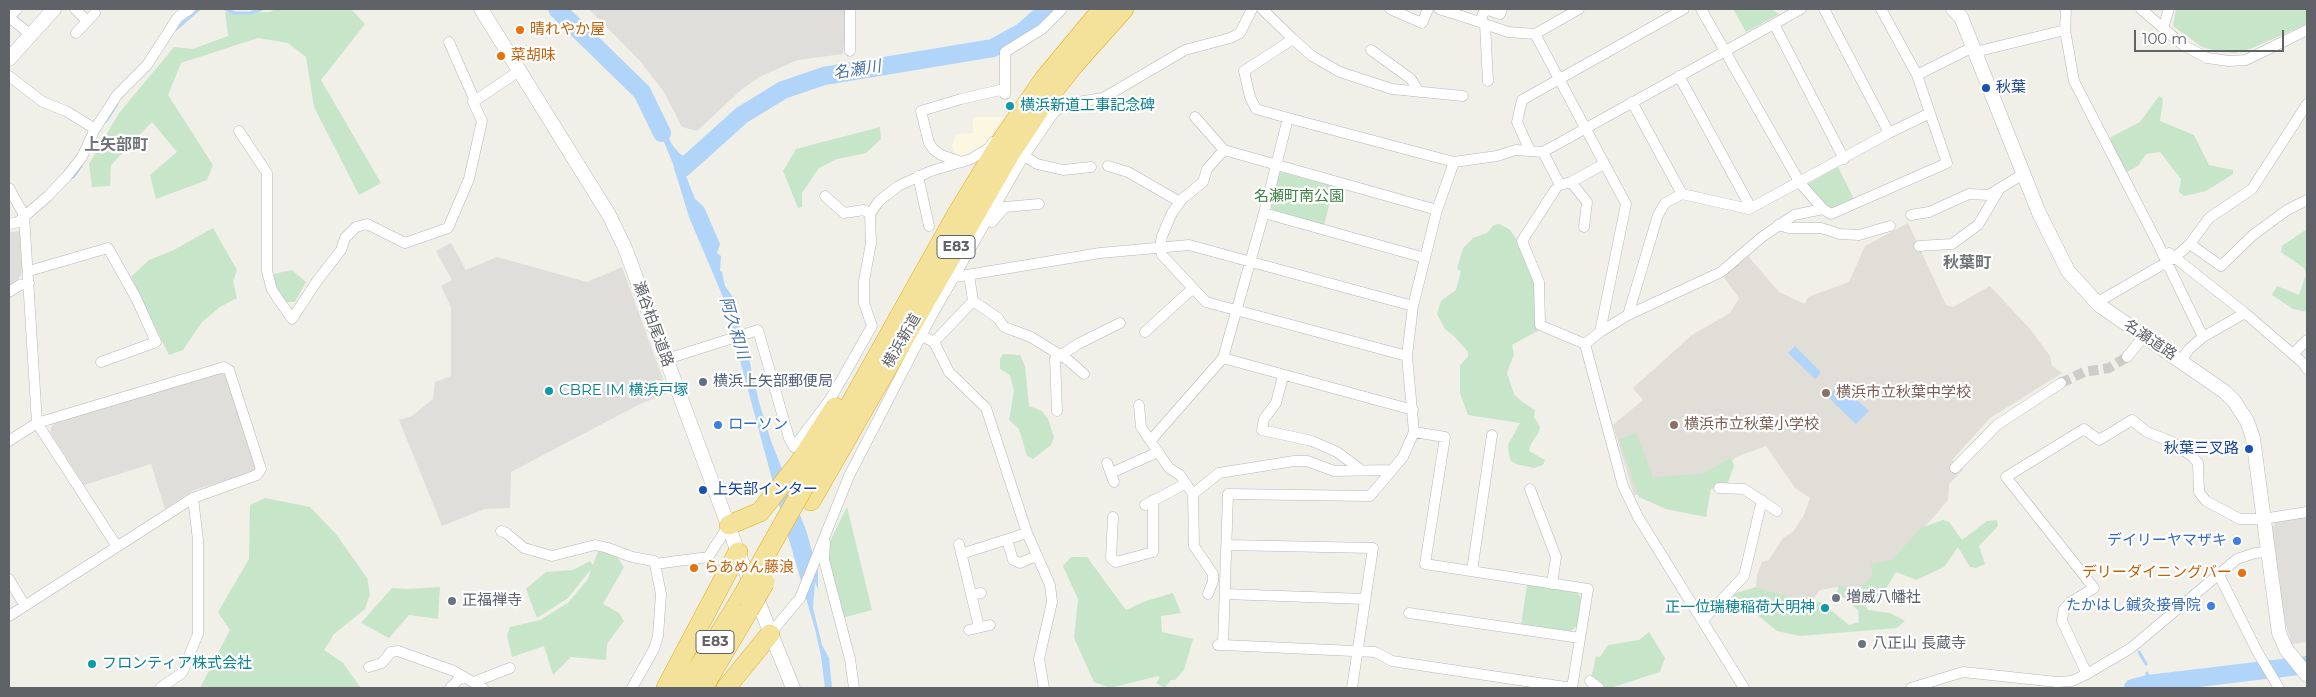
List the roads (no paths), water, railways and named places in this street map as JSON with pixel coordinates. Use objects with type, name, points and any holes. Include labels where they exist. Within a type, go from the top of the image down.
[{"type":"highway","name":"横浜新道","points":[[808,493],[903,309],[995,144],[1044,79],[1102,9]]},
{"type":"highway","name":"横浜新道","points":[[703,688],[746,602],[808,493],[1010,154],[1043,104],[1087,49],[1124,9]]},
{"type":"highway","points":[[1087,49],[1140,9]]},
{"type":"highway","points":[[995,144],[1005,121]]},
{"type":"highway","points":[[729,526],[760,512],[773,498],[799,463],[903,309]]},
{"type":"highway","points":[[666,688],[738,552]]},
{"type":"highway","name":"横浜新道","points":[[686,688],[746,602]]},
{"type":"highway","points":[[726,688],[770,634]]},
{"type":"street","points":[[17,9],[9,17],[31,35]]},
{"type":"street","points":[[75,9],[87,21]]},
{"type":"street","points":[[9,224],[18,222],[48,196],[67,176],[82,158],[95,130],[117,95],[147,65],[175,13],[190,9]]},
{"type":"street","name":"瀬谷柏尾道路","points":[[481,9],[609,215],[625,248],[667,359],[684,411],[770,634],[793,688]]},
{"type":"street","points":[[850,9],[850,50]]},
{"type":"street","points":[[962,162],[941,155],[933,149],[929,143],[921,112],[961,99],[1005,92],[1005,52],[1042,29],[1062,9]]},
{"type":"street","points":[[770,634],[800,598],[849,476],[922,336],[1024,156],[1055,111],[1071,103],[1103,98],[1185,50],[1230,38],[1240,33],[1252,9]]},
{"type":"street","points":[[1262,9],[1312,56],[1340,72],[1392,89],[1463,96]]},
{"type":"street","points":[[1390,9],[1406,12],[1422,24],[1428,9]]},
{"type":"street","points":[[1439,9],[1508,32],[1534,34],[1579,9]]},
{"type":"street","points":[[1488,81],[1483,23],[1485,9],[1500,14],[1502,9]]},
{"type":"street","points":[[1530,151],[1517,122],[1522,100],[1684,9]]},
{"type":"street","points":[[1701,9],[1800,183],[1823,209],[1831,214],[1947,163],[1917,75],[1881,9]]},
{"type":"street","points":[[1293,39],[1244,71],[1250,97],[1256,109],[1454,162],[1497,156],[1516,150],[1543,152],[1801,9]]},
{"type":"street","points":[[1824,9],[1889,133]]},
{"type":"street","name":"名瀬道路","points":[[1953,9],[1961,17],[2039,212],[2068,271],[2096,302],[2225,392],[2234,401],[2247,421],[2253,438],[2279,633],[2286,649],[2307,676]]},
{"type":"street","points":[[2066,9],[2065,30],[2074,82],[2157,242],[2170,260],[2203,337]]},
{"type":"street","points":[[2141,9],[2183,45],[2206,58],[2229,61],[2246,60],[2307,30]]},
{"type":"street","points":[[2163,28],[2169,9]]},
{"type":"street","points":[[9,59],[31,35],[49,11]]},
{"type":"street","points":[[76,34],[95,13]]},
{"type":"street","points":[[1774,24],[1844,158]]},
{"type":"street","points":[[1917,75],[1974,49],[2065,30]]},
{"type":"street","points":[[1534,34],[1626,204],[1600,332]]},
{"type":"street","points":[[239,131],[267,173],[266,271],[272,290],[292,319],[317,281],[341,250],[345,238],[356,227],[367,224],[405,243],[448,228],[468,179],[482,121],[449,42]]},
{"type":"street","points":[[1371,50],[1411,79],[1419,92]]},
{"type":"street","points":[[475,101],[519,71]]},
{"type":"street","points":[[9,76],[43,102],[66,111],[95,130]]},
{"type":"street","points":[[1680,76],[1751,208]]},
{"type":"street","points":[[1632,102],[1682,194]]},
{"type":"street","points":[[2096,302],[2170,260],[2190,244],[2209,218],[2252,189],[2307,104]]},
{"type":"street","points":[[1628,315],[1661,207],[1665,203],[1682,194],[1749,209],[1889,133],[1930,113]]},
{"type":"street","points":[[1196,117],[1224,150],[1438,210]]},
{"type":"street","points":[[1151,440],[1223,358],[1264,213],[1288,118]]},
{"type":"street","points":[[667,359],[731,337],[758,330],[789,438],[794,447],[831,398],[872,326],[864,303],[864,281],[871,242],[870,214],[884,196],[918,176],[962,162],[995,144]]},
{"type":"street","points":[[1224,150],[1207,169],[1203,182],[1180,202],[1172,212],[1162,236],[1160,247],[1162,256],[1206,302],[1407,356]]},
{"type":"street","points":[[1543,152],[1561,186],[1587,202],[1584,227]]},
{"type":"street","points":[[1024,156],[1038,164],[1063,170],[1091,167]]},
{"type":"street","points":[[1414,432],[1445,437],[1425,564],[1588,589],[1572,688],[1392,661],[1375,652],[1220,645],[1225,594],[1228,494],[1370,496],[1403,457],[1414,432],[1407,356],[1413,306],[1438,210],[1454,162]]},
{"type":"street","points":[[1585,344],[1540,326],[1539,282],[1522,241],[1561,186],[1604,164]]},
{"type":"street","points":[[1108,166],[1128,172],[1180,202]]},
{"type":"street","points":[[1911,215],[1929,212],[1969,194],[1989,195],[2024,174]]},
{"type":"street","points":[[918,176],[929,226]]},
{"type":"street","points":[[1918,246],[1952,244],[1978,224],[2000,187]]},
{"type":"street","points":[[9,188],[24,216],[29,271],[37,423],[116,545]]},
{"type":"street","points":[[825,196],[844,213],[864,210],[870,214]]},
{"type":"street","points":[[2190,244],[2221,266],[2253,235],[2287,210],[2307,200]]},
{"type":"street","points":[[978,236],[985,233],[1005,207],[1039,204]]},
{"type":"street","points":[[1585,344],[1600,332],[1628,315],[1721,272],[1762,237],[1794,215],[1823,209]]},
{"type":"street","points":[[1264,213],[1425,258]]},
{"type":"street","points":[[1778,226],[1821,228],[1840,234],[1859,235],[1890,226]]},
{"type":"street","points":[[955,277],[1040,261],[1189,244],[1413,306]]},
{"type":"street","points":[[29,271],[108,248],[136,298],[156,342],[101,362]]},
{"type":"street","points":[[2170,260],[2245,313],[2293,354],[2307,369]]},
{"type":"street","points":[[969,275],[973,301],[998,318],[1004,327],[1031,337],[1068,360],[1084,374]]},
{"type":"street","points":[[9,292],[20,285],[29,283]]},
{"type":"street","points":[[1145,332],[1193,288]]},
{"type":"street","points":[[934,342],[973,301]]},
{"type":"street","points":[[2181,361],[2189,349],[2203,337],[2245,313]]},
{"type":"street","points":[[1057,411],[1055,359],[1078,344],[1120,322]]},
{"type":"street","points":[[922,336],[934,342],[949,372],[986,408],[1027,533],[1050,584],[1052,602],[1040,659],[1044,688]]},
{"type":"street","points":[[2128,357],[2144,336]]},
{"type":"street","points":[[2293,354],[2307,340]]},
{"type":"street","points":[[1585,344],[1623,486],[1638,517],[1744,688]]},
{"type":"street","points":[[1223,358],[1413,410]]},
{"type":"street","points":[[9,441],[37,423],[224,367],[229,370],[261,469],[257,475],[193,498],[116,545],[9,616]]},
{"type":"street","points":[[1284,376],[1276,403],[1264,419],[1262,430],[1312,441],[1337,452],[1360,470]]},
{"type":"street","points":[[1955,468],[1998,425],[2061,383]]},
{"type":"street","points":[[1139,405],[1141,427],[1168,468],[1180,475],[1192,494],[1194,546],[1212,574],[1213,581],[1208,594]]},
{"type":"street","points":[[2087,674],[2062,621],[2062,614],[2071,602],[2094,588],[2006,476],[2084,429],[2100,440],[2132,420],[2147,432],[2172,442],[2193,457],[2198,463],[2199,492],[2206,501],[2240,519],[2263,519],[2307,512]]},
{"type":"street","points":[[1472,571],[1492,435]]},
{"type":"street","points":[[1111,473],[1158,452]]},
{"type":"street","points":[[1192,494],[1218,473],[1294,461],[1307,461],[1334,471],[1392,470]]},
{"type":"street","points":[[1116,524],[1111,558],[1116,562],[1153,552],[1149,503],[1185,484]]},
{"type":"street","points":[[1719,488],[1744,489],[1777,511]]},
{"type":"street","points":[[1530,489],[1556,557],[1552,584]]},
{"type":"street","points":[[160,688],[182,673],[198,634],[198,540],[193,498]]},
{"type":"street","points":[[1703,620],[1744,576],[1762,500]]},
{"type":"street","points":[[655,564],[708,557],[729,526]]},
{"type":"street","points":[[500,531],[506,533],[524,548],[552,556],[595,545],[632,558],[654,561],[661,594],[658,636],[654,649],[632,688]]},
{"type":"street","points":[[990,625],[974,628],[976,594],[960,549],[1007,540],[1027,533]]},
{"type":"street","points":[[825,536],[824,560],[850,659],[854,688]]},
{"type":"street","points":[[1007,540],[1013,560],[1020,563],[1036,556]]},
{"type":"street","points":[[1226,545],[1373,548],[1352,688]]},
{"type":"street","points":[[1911,688],[1963,672],[2020,683],[2057,682],[2072,684],[2131,648],[2243,556],[2267,552]]},
{"type":"street","points":[[2218,575],[2277,685]]},
{"type":"street","points":[[9,579],[25,606]]},
{"type":"street","points":[[1225,594],[1365,599]]},
{"type":"street","points":[[1409,613],[1580,638]]},
{"type":"street","points":[[369,667],[382,663],[391,652],[398,652],[454,671],[483,688]]},
{"type":"street","points":[[474,682],[510,668]]},
{"type":"street","points":[[450,688],[462,677]]},
{"type":"street","points":[[1590,681],[1599,688]]},
{"type":"water","points":[[644,93],[673,146],[680,154],[688,158],[701,148],[686,170],[686,176],[695,199],[704,207],[720,244],[717,253],[721,256],[720,271],[722,272],[725,286],[735,300],[737,320],[745,342],[759,402],[771,441],[806,530],[818,572],[818,589],[821,597],[815,582],[813,608],[822,645],[829,658],[832,688],[825,688],[815,629],[779,505],[723,297],[689,217],[673,164]]},
{"type":"water","points":[[1795,346],[1821,372],[1815,379],[1788,353]]},
{"type":"water","points":[[1840,384],[1869,411],[1856,424],[1828,397]]},
{"type":"waterway","points":[[176,29],[199,9]]},
{"type":"waterway","points":[[225,9],[235,13],[250,13],[262,9]]},
{"type":"waterway","name":"阿久和川","points":[[557,9],[642,92],[662,133]]},
{"type":"waterway","name":"名瀬川","points":[[683,168],[742,115],[783,90],[824,76],[993,48],[1022,32],[1048,9]]},
{"type":"waterway","points":[[106,121],[117,104]]},
{"type":"waterway","points":[[73,177],[81,166]]},
{"type":"waterway","points":[[2139,652],[2146,664]]},
{"type":"waterway","points":[[2133,688],[2148,684],[2307,665]]},
{"type":"waterway","points":[[2147,673],[2148,684]]},
{"type":"tunnel","points":[[2061,383],[2084,372],[2109,368],[2127,357]]},
{"type":"place","name":"晴れやか屋","points":[[520,30]]},
{"type":"place","name":"菜胡味","points":[[501,56]]},
{"type":"place","name":"秋葉","points":[[1986,88]]},
{"type":"place","name":"横浜新道工事記念碑","points":[[1010,106]]},
{"type":"place","name":"横浜上矢部郵便局","points":[[703,382]]},
{"type":"place","name":"CBRE IM 横浜戸塚","points":[[549,391]]},
{"type":"place","name":"横浜市立秋葉中学校","points":[[1826,393]]},
{"type":"place","name":"ローソン","points":[[718,425]]},
{"type":"place","name":"横浜市立秋葉小学校","points":[[1674,425]]},
{"type":"place","name":"秋葉三叉路","points":[[2249,449]]},
{"type":"place","name":"上矢部インター","points":[[703,490]]},
{"type":"place","name":"デイリーヤマザキ","points":[[2237,541]]},
{"type":"place","name":"らあめん藤浪","points":[[694,568]]},
{"type":"place","name":"デリーダイニングバー","points":[[2242,573]]},
{"type":"place","name":"増威八幡社","points":[[1836,598]]},
{"type":"place","name":"正福禅寺","points":[[452,601]]},
{"type":"place","name":"たかはし鍼灸接骨院","points":[[2211,606]]},
{"type":"place","name":"正一位瑞穂稲荷大明神","points":[[1825,608]]},
{"type":"place","name":"八正山 長蔵寺","points":[[1862,644]]},
{"type":"place","name":"フロンティア株式会社","points":[[92,664]]},
{"type":"district","name":"上矢部町","points":[[116,145]]},
{"type":"district","name":"秋葉町","points":[[1967,263]]},
{"type":"park label","name":"名瀬町南公園","points":[[1299,197]]}]
